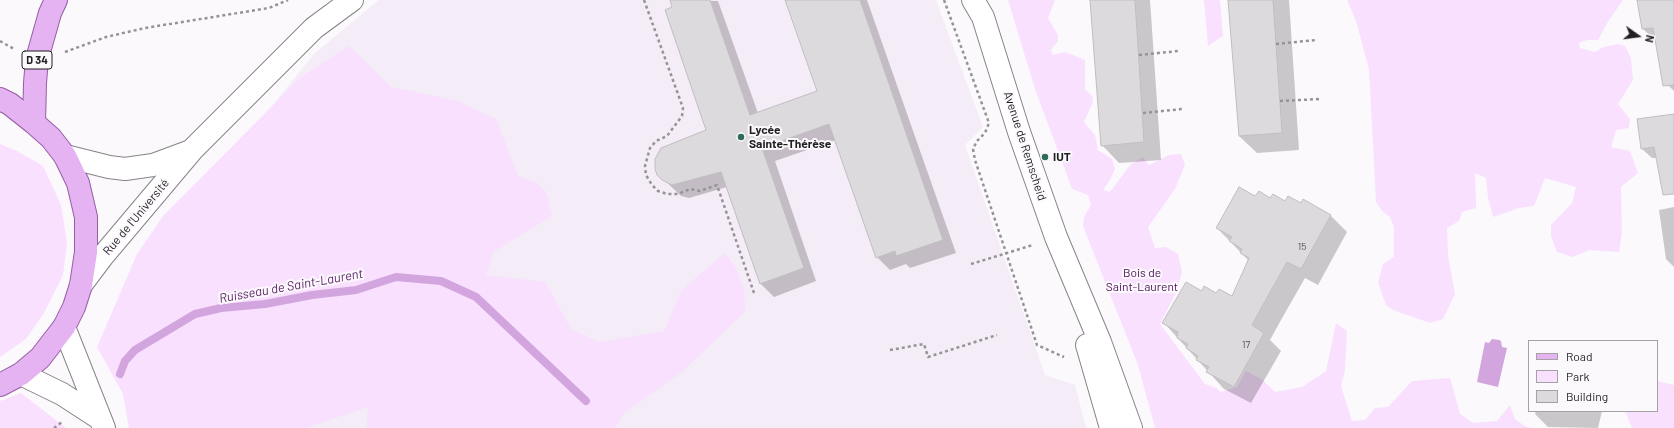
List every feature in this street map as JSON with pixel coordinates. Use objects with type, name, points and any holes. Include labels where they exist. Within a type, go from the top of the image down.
[{"type":"main road","name":"D 34","points":[[34,123],[37,58],[50,13],[56,0]]},
{"type":"main road","points":[[0,99],[10,104],[51,138],[64,156],[78,183],[86,217],[86,252],[81,285],[74,306],[64,327],[40,358],[21,374],[0,385]]},
{"type":"street","name":"Rue de l'Université","points":[[314,28],[334,0]]},
{"type":"street","name":"Rue de l'Université","points":[[81,285],[102,257],[193,149],[314,28],[352,0]]},
{"type":"street","name":"Avenue de Remscheid","points":[[980,6],[1019,132],[1056,237],[1100,342],[1131,428]]},
{"type":"street","name":"Rue de l'Université","points":[[64,156],[109,168],[125,169],[167,161],[193,149]]},
{"type":"street","name":"Avenue de Remscheid","points":[[1071,273],[1085,339],[1111,428]]},
{"type":"street","points":[[64,327],[101,423]]},
{"type":"street","points":[[21,374],[62,394],[101,423]]},
{"type":"path","points":[[0,41],[22,54],[53,61],[66,52],[106,37],[146,28],[269,8],[288,0]]},
{"type":"path","points":[[644,0],[683,108],[682,116],[667,136],[656,141],[650,148],[645,166],[646,175],[658,191],[667,194],[678,194],[690,189],[700,191],[717,185],[754,293]]},
{"type":"path","points":[[944,0],[988,123],[985,133],[977,141],[972,150],[1037,345],[1066,358]]},
{"type":"path","points":[[1276,44],[1316,40]]},
{"type":"path","points":[[1139,55],[1178,51]]},
{"type":"path","points":[[1280,101],[1320,99]]},
{"type":"path","points":[[1143,113],[1182,109]]},
{"type":"path","points":[[971,264],[1007,254],[1056,237]]},
{"type":"path","points":[[890,350],[924,344],[928,357],[997,335]]},
{"type":"shaded area","points":[[379,0],[936,0],[983,127],[965,145],[1045,375],[1075,385],[1086,428],[137,428],[168,235],[314,54]]},
{"type":"shaded area","points":[[1492,339],[1501,341],[1502,347],[1507,348],[1498,387],[1477,382],[1485,342],[1489,343]]},
{"type":"green space","name":"Bois de Saint-Laurent","points":[[1008,0],[1055,0],[1048,18],[1058,35],[1058,41],[1051,50],[1053,55],[1065,52],[1085,60],[1085,89],[1092,96],[1093,102],[1084,122],[1095,135],[1098,150],[1112,159],[1115,169],[1103,190],[1110,192],[1131,164],[1143,157],[1149,165],[1169,155],[1181,154],[1185,165],[1175,189],[1148,227],[1155,248],[1166,247],[1178,254],[1182,272],[1177,291],[1160,324],[1205,384],[1216,388],[1221,392],[1237,387],[1246,371],[1263,380],[1275,392],[1302,387],[1326,371],[1336,323],[1347,331],[1345,370],[1341,386],[1352,421],[1365,420],[1375,408],[1388,407],[1412,381],[1450,378],[1460,414],[1473,423],[1497,421],[1510,405],[1515,419],[1526,427],[1532,428],[1155,428],[1138,365],[1083,226],[1084,217],[1091,205],[1088,195],[1072,189],[1035,89]]},
{"type":"green space","points":[[1204,0],[1220,0],[1223,36],[1208,46]]},
{"type":"green space","points":[[1347,0],[1623,0],[1609,20],[1598,40],[1587,40],[1579,43],[1580,48],[1595,52],[1603,47],[1618,44],[1625,46],[1631,58],[1633,80],[1618,104],[1630,119],[1629,128],[1616,130],[1611,147],[1630,151],[1638,173],[1621,187],[1622,232],[1619,252],[1589,250],[1573,257],[1557,252],[1551,236],[1551,225],[1572,203],[1576,187],[1545,178],[1534,206],[1519,208],[1493,217],[1488,198],[1486,178],[1475,173],[1476,208],[1462,212],[1459,221],[1447,228],[1448,255],[1455,294],[1443,319],[1430,323],[1393,310],[1386,305],[1378,283],[1383,264],[1394,257],[1394,227],[1390,217],[1383,212],[1376,202],[1369,69],[1356,21]]},
{"type":"green space","points":[[349,46],[391,87],[458,101],[496,119],[518,176],[537,183],[547,194],[552,216],[493,252],[486,275],[545,282],[571,329],[599,342],[664,331],[682,290],[725,253],[736,268],[744,291],[745,312],[678,375],[625,412],[615,428],[367,428],[368,407],[305,428],[129,428],[123,394],[97,347],[137,254],[163,216],[301,77]]},
{"type":"green space","points":[[0,144],[17,151],[43,166],[61,205],[67,243],[63,275],[44,313],[26,339],[0,357]]},
{"type":"green space","points":[[1658,381],[1674,385],[1674,428],[1632,428],[1625,412],[1658,412]]},
{"type":"green space","points":[[21,393],[66,428],[0,428],[0,401]]},
{"type":"building","name":"Lycée Sainte-Thérèse","points":[[670,0],[710,0],[750,115],[817,91],[785,0],[860,0],[943,240],[896,256],[895,251],[876,258],[829,124],[762,148],[804,268],[760,284],[721,172],[672,185],[662,180],[657,175],[655,169],[655,159],[661,148],[706,130],[665,10],[672,7]]},
{"type":"building","points":[[1090,0],[1135,0],[1144,142],[1101,146]]},
{"type":"building","points":[[1228,0],[1273,0],[1282,133],[1239,136]]},
{"type":"building","points":[[1637,0],[1674,0],[1674,85],[1663,86],[1653,28],[1642,29]]},
{"type":"building","points":[[1674,114],[1674,194],[1663,195],[1654,147],[1641,149],[1637,119]]},
{"type":"building","points":[[1239,187],[1255,196],[1259,191],[1270,198],[1273,194],[1285,201],[1288,196],[1301,203],[1303,199],[1331,215],[1301,269],[1287,262],[1252,325],[1264,333],[1234,387],[1206,372],[1209,367],[1196,360],[1198,356],[1186,348],[1188,344],[1177,338],[1178,332],[1162,323],[1186,282],[1202,291],[1204,286],[1216,293],[1219,289],[1232,296],[1249,258],[1240,253],[1242,249],[1229,241],[1232,237],[1216,228]]},
{"type":"waterway","name":"Ruisseau de Saint-Laurent","points":[[120,374],[125,361],[135,350],[195,314],[221,308],[265,304],[312,295],[356,290],[396,277],[441,281],[476,297],[586,401]]},
{"type":"place","name":"Lycée Sainte-Thérèse","points":[[741,137]]},
{"type":"place","name":"IUT","points":[[1045,157]]}]
